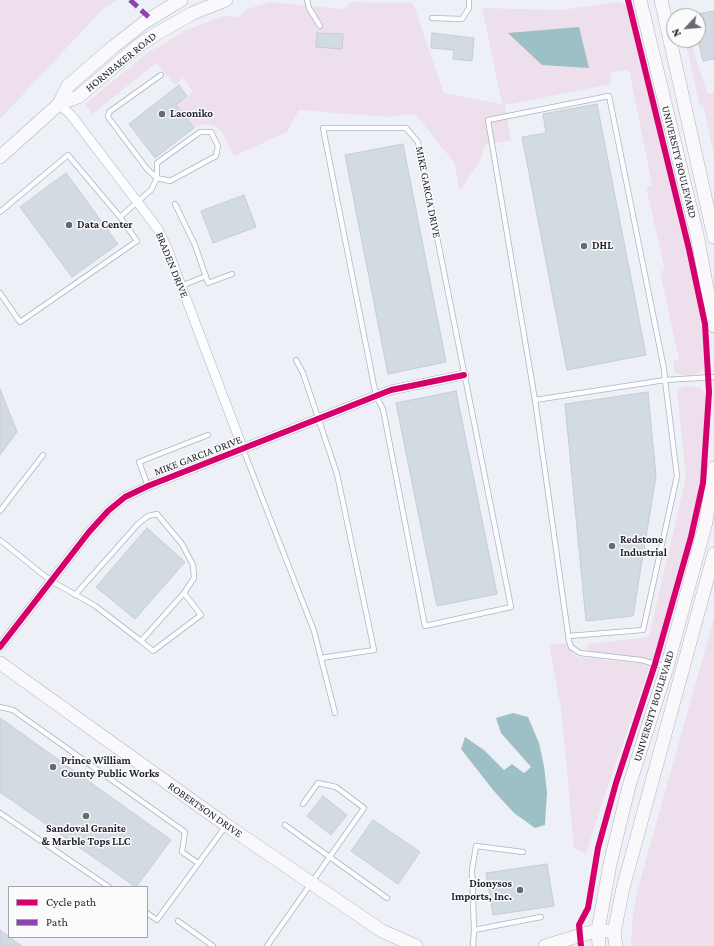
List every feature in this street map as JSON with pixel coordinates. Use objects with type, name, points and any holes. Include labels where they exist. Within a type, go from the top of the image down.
[{"type":"main road","name":"HORNBAKER ROAD","points":[[0,157],[59,104],[68,86],[113,47],[145,22],[182,0]]},
{"type":"main road","name":"HORNBAKER ROAD","points":[[59,104],[78,97],[156,34],[193,13],[226,0]]},
{"type":"main road","name":"UNIVERSITY BOULEVARD","points":[[640,0],[697,235],[714,326]]},
{"type":"main road","name":"UNIVERSITY BOULEVARD","points":[[661,0],[714,237]]},
{"type":"main road","name":"UNIVERSITY BOULEVARD","points":[[599,946],[598,930],[610,864],[629,786],[667,667],[706,522],[714,468]]},
{"type":"main road","name":"UNIVERSITY BOULEVARD","points":[[616,946],[614,933],[623,888],[714,554]]},
{"type":"main road","name":"ROBERTSON DRIVE","points":[[0,663],[226,825],[382,931],[416,946]]},
{"type":"main road","points":[[545,946],[598,930],[614,933]]},
{"type":"street","name":"BRADEN DRIVE","points":[[59,104],[71,115],[137,200],[158,230],[243,449]]},
{"type":"street","name":"MIKE GARCIA DRIVE","points":[[0,647],[108,510],[125,497],[148,486],[390,390],[464,375]]},
{"type":"lane","points":[[307,0],[309,8],[320,26]]},
{"type":"lane","points":[[432,18],[462,19],[469,8],[469,0]]},
{"type":"lane","points":[[120,216],[137,200],[151,190],[156,178],[157,163],[200,132],[211,132],[218,146],[216,156],[170,181],[156,178],[108,117],[109,112],[161,75]]},
{"type":"lane","points":[[568,636],[643,630],[677,476],[665,380],[609,96],[488,120],[535,400],[568,636],[571,647],[580,653],[641,660],[667,667]]},
{"type":"lane","name":"MIKE GARCIA DRIVE","points":[[323,128],[406,128],[418,142],[511,607],[425,626],[383,409],[376,396],[323,128]]},
{"type":"lane","points":[[0,212],[68,155],[120,216],[137,241],[20,322],[0,293]]},
{"type":"lane","points":[[174,204],[195,245],[208,283],[232,274]]},
{"type":"lane","points":[[181,286],[206,276]]},
{"type":"lane","points":[[296,360],[303,374],[337,474],[374,650],[321,658]]},
{"type":"lane","points":[[535,400],[665,380],[714,377]]},
{"type":"lane","points":[[148,486],[139,462],[208,435]]},
{"type":"lane","points":[[243,449],[314,631],[335,713]]},
{"type":"lane","points":[[0,511],[43,455]]},
{"type":"lane","points":[[75,595],[138,524],[148,516],[157,514],[182,544],[193,565],[194,578],[184,593],[141,641]]},
{"type":"lane","points":[[0,540],[51,581],[94,606],[153,651],[201,615],[184,593]]},
{"type":"lane","points":[[0,707],[13,710],[185,832],[182,852],[198,863]]},
{"type":"lane","points":[[267,946],[310,882],[330,857],[364,808],[336,788],[318,782],[303,804]]},
{"type":"lane","points":[[0,813],[108,886]]},
{"type":"lane","points":[[148,914],[157,920],[226,825]]},
{"type":"lane","points":[[285,825],[387,898]]},
{"type":"lane","points":[[473,946],[474,930],[472,870],[476,846],[523,852]]},
{"type":"lane","points":[[474,930],[541,917]]},
{"type":"lane","points":[[178,921],[214,946]]},
{"type":"shaded area","points":[[0,0],[117,0],[102,10],[0,119]]},
{"type":"shaded area","points":[[271,2],[343,9],[352,2],[413,3],[444,93],[502,104],[482,8],[561,10],[618,2],[624,4],[628,9],[688,249],[702,324],[704,368],[702,371],[697,374],[683,376],[675,372],[673,360],[679,360],[660,272],[665,270],[646,187],[652,185],[629,70],[611,72],[611,84],[505,105],[511,140],[485,145],[480,161],[460,190],[454,162],[415,114],[387,117],[299,110],[287,132],[234,156],[222,132],[215,126],[205,124],[193,128],[176,105],[193,92],[183,78],[175,85],[156,63],[92,114],[85,104],[151,50],[157,48],[184,31],[224,16],[239,17],[245,10]]},
{"type":"shaded area","points":[[687,48],[693,48],[707,93],[714,93],[714,155],[703,104],[700,106]]},
{"type":"shaded area","points":[[687,386],[700,388],[704,392],[706,398],[700,484],[688,539],[653,661],[639,657],[588,652],[588,644],[649,637],[686,477],[677,389]]},
{"type":"shaded area","points":[[714,618],[714,946],[631,946],[633,913],[638,888]]},
{"type":"shaded area","points":[[567,643],[573,654],[578,657],[639,663],[650,666],[599,812],[586,854],[574,848],[561,708],[549,645]]},
{"type":"water","points":[[579,27],[589,68],[542,65],[508,33]]},
{"type":"water","points":[[513,713],[528,717],[539,743],[544,766],[547,792],[545,825],[535,828],[514,813],[493,790],[461,749],[465,737],[484,750],[504,770],[512,764],[524,773],[531,767],[501,733],[496,718]]},
{"type":"building","points":[[714,11],[714,59],[703,61],[700,48],[706,48],[706,12]]},
{"type":"building","points":[[317,33],[343,34],[342,49],[316,47]]},
{"type":"building","points":[[432,33],[474,38],[472,61],[453,59],[454,50],[431,48]]},
{"type":"building","name":"Laconiko","points":[[179,85],[187,96],[176,105],[194,128],[155,158],[129,124]]},
{"type":"building","name":"DHL","points":[[597,104],[646,355],[567,370],[522,137],[546,133],[543,114]]},
{"type":"building","points":[[403,144],[446,362],[388,374],[345,155]]},
{"type":"building","name":"Data Center","points":[[66,173],[118,244],[72,277],[20,207]]},
{"type":"building","points":[[244,195],[256,227],[213,243],[201,211]]},
{"type":"building","points":[[0,389],[17,432],[0,455]]},
{"type":"building","points":[[456,391],[497,594],[437,606],[396,403]]},
{"type":"building","name":"Redstone Industrial","points":[[648,392],[656,476],[633,616],[586,621],[565,404]]},
{"type":"building","points":[[147,528],[185,562],[135,619],[96,587]]},
{"type":"building","name":"Sandoval Granite & Marble Tops LLC","points":[[0,718],[171,840],[137,886],[135,886],[0,792]]},
{"type":"building","points":[[323,796],[347,815],[331,835],[307,816]]},
{"type":"building","points":[[373,820],[420,852],[398,884],[351,851]]},
{"type":"building","name":"Dionysos Imports, Inc.","points":[[547,864],[554,906],[493,915],[486,873]]},
{"type":"building","points":[[0,930],[8,936],[8,938],[10,938],[22,946],[0,946]]},
{"type":"marked path","points":[[130,0],[151,19]]},
{"type":"cycle path","points":[[581,946],[579,925],[588,908],[598,848],[616,783],[655,664],[691,537],[703,483],[709,392],[705,324],[689,249],[628,0]]},
{"type":"cycle path","points":[[0,647],[89,532],[108,511],[125,497],[148,486],[391,390],[464,375]]},
{"type":"place","name":"Laconiko","points":[[162,114]]},
{"type":"place","name":"Data Center","points":[[69,225]]},
{"type":"place","name":"DHL","points":[[584,246]]},
{"type":"place","name":"Redstone Industrial","points":[[612,546]]},
{"type":"place","name":"Prince William County Public Works","points":[[53,767]]},
{"type":"place","name":"Sandoval Granite & Marble Tops LLC","points":[[86,816]]},
{"type":"place","name":"Dionysos Imports, Inc.","points":[[520,890]]}]
